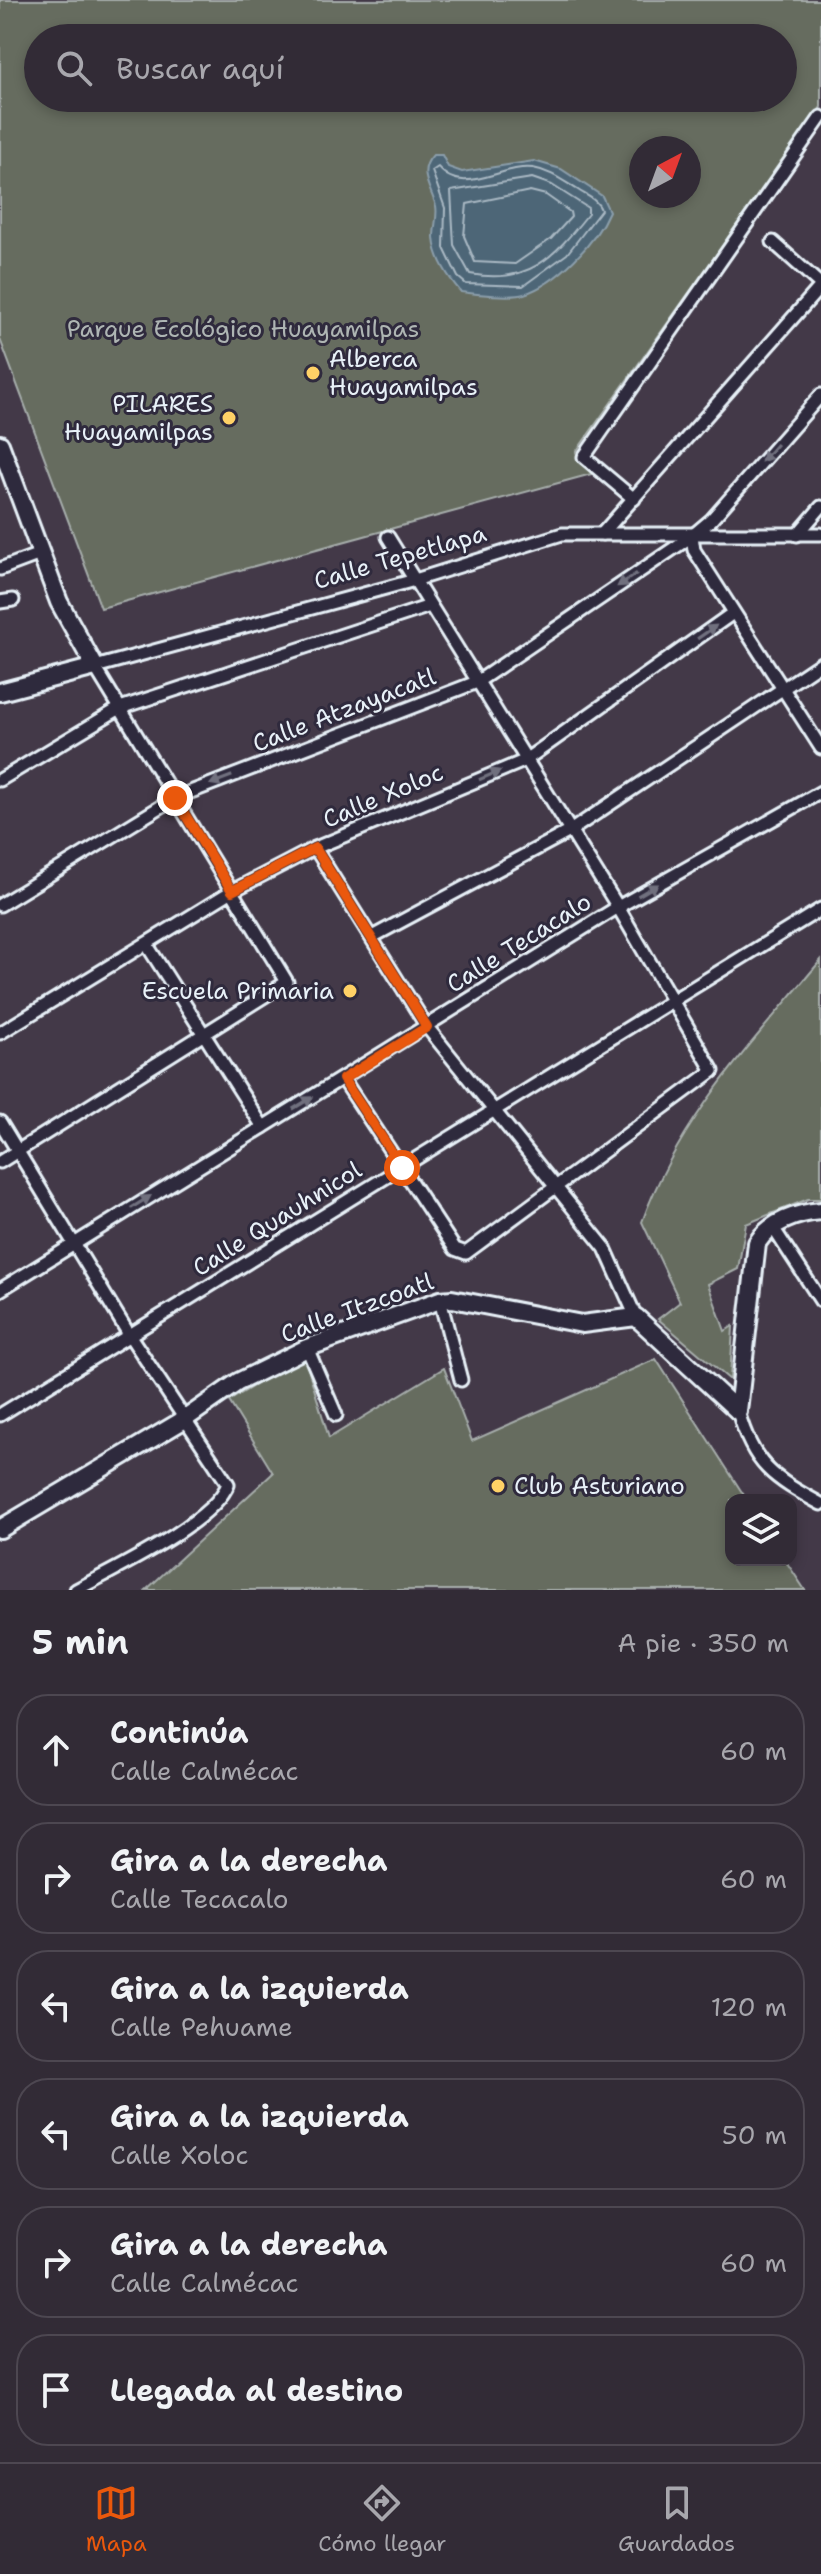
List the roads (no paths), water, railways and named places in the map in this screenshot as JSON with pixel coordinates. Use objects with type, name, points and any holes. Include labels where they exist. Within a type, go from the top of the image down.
[{"type":"street","points":[[634,499],[584,457],[821,117]]},
{"type":"street","points":[[602,534],[821,286],[773,242]]},
{"type":"street","name":"Calle Atzayacatl","points":[[0,905],[175,798],[477,682],[692,536],[711,520],[821,395]]},
{"type":"street","points":[[0,444],[3,463],[59,602],[95,667],[287,982],[0,1162]]},
{"type":"street","points":[[797,535],[821,507]]},
{"type":"street","name":"Calle Tepetlapa","points":[[0,692],[415,580],[562,534],[821,534]]},
{"type":"street","points":[[692,536],[694,550],[821,748]]},
{"type":"street","points":[[343,1079],[455,1249],[466,1253],[557,1189],[713,1071],[618,907],[524,761],[388,537]]},
{"type":"street","points":[[0,569],[40,554]]},
{"type":"street","points":[[0,780],[120,708],[430,606]]},
{"type":"street","name":"Calle Xoloc","points":[[0,1033],[232,891],[315,848],[524,761],[733,613]]},
{"type":"street","points":[[372,937],[570,831],[821,663]]},
{"type":"street","name":"Calle Tecacalo","points":[[0,1290],[618,907],[821,792]]},
{"type":"street","points":[[315,848],[427,1027],[605,1248],[636,1317],[738,1411]]},
{"type":"street","name":"Calle Quauhnicol","points":[[0,1415],[821,909]]},
{"type":"street","points":[[147,945],[263,1127]]},
{"type":"street","points":[[0,1122],[130,1336],[228,1484],[215,1504],[173,1536],[76,1590]]},
{"type":"street","points":[[821,1211],[803,1213],[772,1226],[757,1243],[738,1411],[747,1443],[759,1462],[778,1479],[821,1504]]},
{"type":"street","points":[[772,1226],[821,1301]]},
{"type":"street","name":"Calle Itzcoatl","points":[[0,1529],[185,1419],[238,1382],[307,1348],[440,1300],[452,1299],[582,1324],[636,1317]]},
{"type":"street","points":[[440,1300],[461,1380]]},
{"type":"street","points":[[307,1348],[336,1415]]},
{"type":"water","points":[[433,155],[442,155],[448,167],[462,172],[534,161],[561,169],[602,196],[609,211],[595,236],[574,260],[537,289],[511,296],[461,292],[443,267],[435,245],[436,206],[425,173]]},
{"type":"place","name":"Alberca Huayamilpas","points":[[313,373]]},
{"type":"place","name":"PILARES Huayamilpas","points":[[229,418]]},
{"type":"place","name":"Escuela Primaria","points":[[350,991]]},
{"type":"place","name":"Club Asturiano","points":[[498,1486]]},
{"type":"park label","name":"Parque Ecológico Huayamilpas","points":[[243,329]]}]
